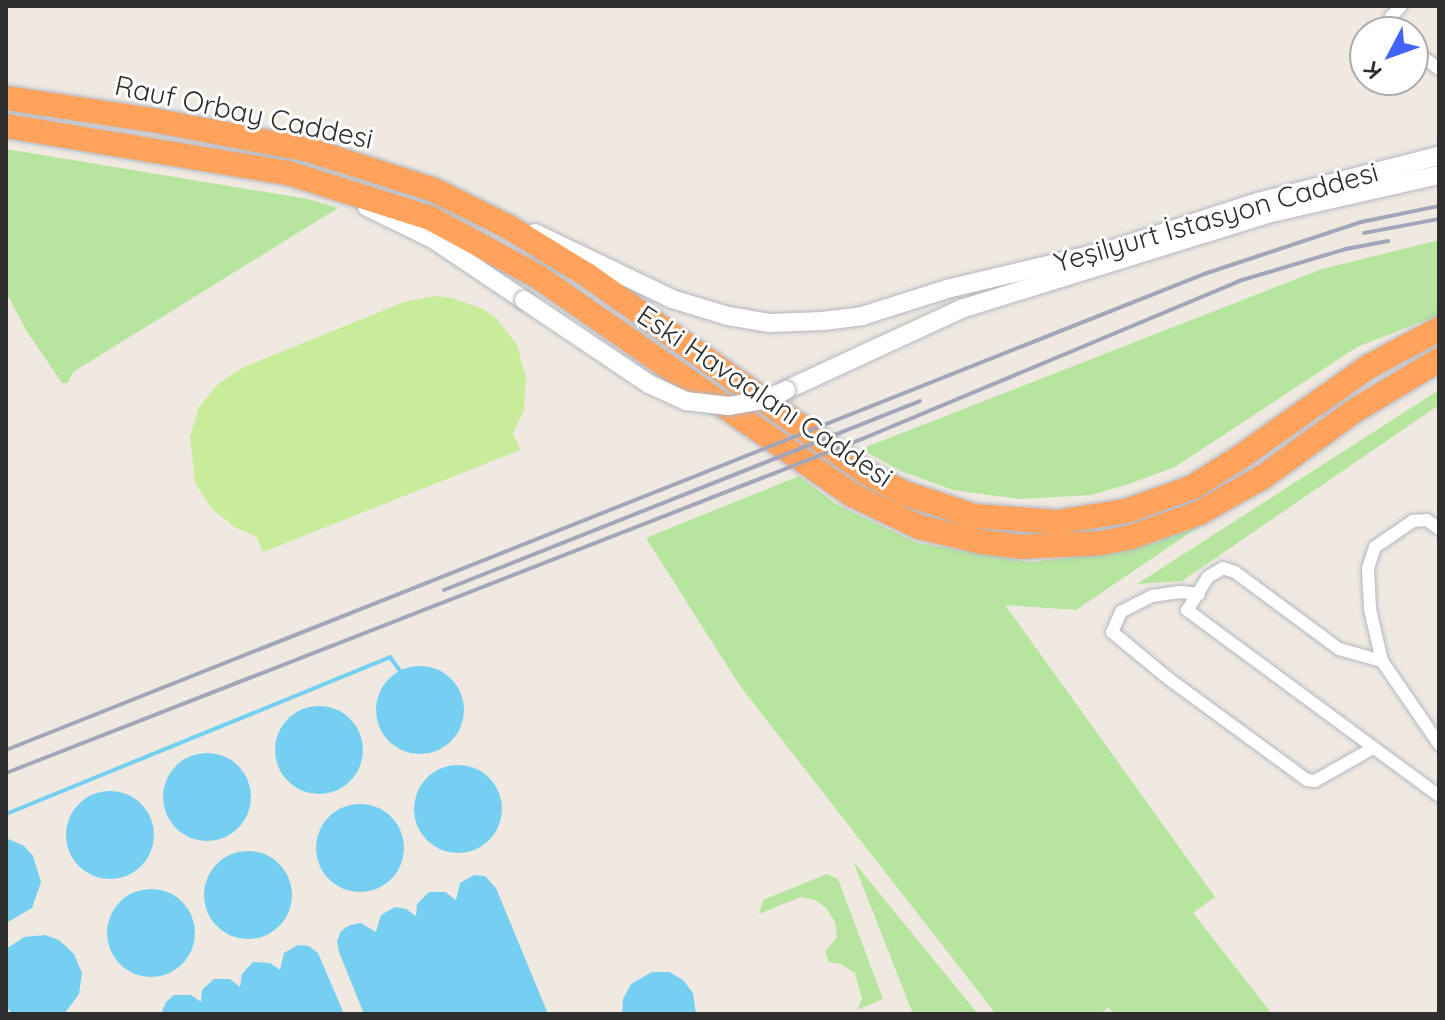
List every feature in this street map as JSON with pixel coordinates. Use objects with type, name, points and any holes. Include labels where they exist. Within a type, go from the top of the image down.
[{"type":"highway","name":"Rauf Orbay Caddesi","points":[[6,98],[152,120],[309,150],[406,179],[507,226]]},
{"type":"highway","name":"Rauf Orbay Caddesi","points":[[6,126],[262,168],[327,183]]},
{"type":"highway","name":"Eski Havaalanı Caddesi","points":[[327,183],[430,218],[510,259],[852,495],[919,527],[982,542],[1020,547],[1101,543],[1142,534],[1199,513],[1263,477],[1354,411],[1439,360]]},
{"type":"highway","name":"Eski Havaalanı Caddesi","points":[[507,226],[587,275],[865,472],[904,493],[974,516],[1057,522],[1129,510],[1179,492],[1242,456],[1368,367],[1439,329]]},
{"type":"main road","name":"Yeşilyurt İstasyon Caddesi","points":[[507,226],[568,247],[672,299],[728,316],[770,323],[862,316],[993,278],[1107,251],[1354,175],[1439,156]]},
{"type":"main road","name":"Yeşilyurt İstasyon Caddesi","points":[[327,183],[433,239],[649,384],[686,401],[729,406],[767,399],[961,309],[1267,214],[1439,175]]},
{"type":"street","points":[[1439,529],[1427,520],[1413,521],[1375,547],[1370,557],[1370,609],[1382,661],[1439,744]]},
{"type":"street","points":[[1382,661],[1339,649],[1235,572],[1217,570],[1187,610],[1439,796]]},
{"type":"street","points":[[1199,594],[1180,592],[1152,596],[1121,612],[1112,632],[1169,679],[1307,780],[1315,781],[1373,748]]},
{"type":"green space","points":[[6,149],[308,199],[338,208],[73,372],[68,383],[62,383],[26,330],[6,292]]},
{"type":"green space","points":[[1439,240],[1439,315],[1357,347],[1175,467],[1129,484],[1091,495],[1019,499],[953,490],[901,471],[861,449],[1322,269]]},
{"type":"green space","points":[[436,296],[483,309],[497,319],[517,345],[526,377],[524,410],[513,433],[520,450],[263,552],[256,536],[236,528],[212,509],[195,483],[190,436],[199,407],[219,383],[244,367],[404,302]]},
{"type":"green space","points":[[1439,390],[1439,411],[1436,407],[1182,581],[1137,584]]},
{"type":"green space","points":[[799,476],[836,504],[918,543],[1029,562],[1110,553],[1159,541],[1210,519],[1076,610],[1005,605],[1215,897],[1193,913],[1272,1014],[1114,1014],[1108,1007],[1101,1014],[996,1014],[740,686],[646,538]]},
{"type":"green space","points":[[853,861],[978,1014],[913,1014]]},
{"type":"green space","points":[[827,874],[838,879],[883,999],[857,1010],[862,999],[855,973],[841,964],[829,962],[825,952],[837,937],[835,922],[826,908],[815,900],[801,897],[759,914],[763,900]]},
{"type":"water","points":[[420,666],[437,670],[451,679],[460,693],[464,710],[460,727],[451,741],[437,750],[420,754],[403,750],[389,741],[380,727],[376,710],[380,693],[389,679],[403,670]]},
{"type":"water","points":[[319,706],[336,710],[350,719],[359,733],[363,750],[359,767],[350,781],[336,790],[319,794],[302,790],[288,781],[279,767],[275,750],[279,733],[288,719],[302,710]]},
{"type":"water","points":[[207,753],[224,757],[238,766],[247,780],[251,797],[247,814],[238,828],[224,837],[207,841],[190,837],[176,828],[167,814],[163,797],[167,780],[176,766],[190,757]]},
{"type":"water","points":[[458,765],[475,769],[489,778],[498,792],[502,809],[498,826],[489,840],[475,849],[458,853],[441,849],[427,840],[418,826],[414,809],[418,792],[427,778],[441,769]]},
{"type":"water","points":[[110,791],[127,795],[141,804],[150,818],[154,835],[150,852],[141,866],[127,875],[110,879],[93,875],[79,866],[70,852],[66,835],[70,818],[79,804],[93,795]]},
{"type":"water","points":[[360,804],[377,808],[391,817],[400,831],[404,848],[400,865],[391,879],[377,888],[360,892],[343,888],[329,879],[320,865],[316,848],[320,831],[329,817],[343,808]]},
{"type":"water","points":[[6,838],[24,846],[33,856],[41,882],[32,908],[6,923]]},
{"type":"water","points":[[248,851],[265,855],[279,864],[288,878],[292,895],[288,912],[279,926],[265,935],[248,939],[231,935],[217,926],[208,912],[204,895],[208,878],[217,864],[231,855]]},
{"type":"water","points":[[474,875],[485,876],[496,888],[548,1014],[364,1014],[339,952],[337,941],[341,931],[361,923],[376,932],[381,915],[395,907],[406,909],[416,916],[417,904],[429,892],[445,892],[456,900],[460,883]]},
{"type":"water","points":[[151,889],[168,893],[182,902],[191,916],[195,933],[191,950],[182,964],[168,973],[151,977],[134,973],[120,964],[111,950],[107,933],[111,916],[120,902],[134,893]]},
{"type":"water","points":[[45,935],[59,940],[74,954],[82,973],[79,994],[64,1014],[13,1014],[6,1007],[6,949],[24,937]]},
{"type":"water","points":[[298,945],[309,946],[318,953],[344,1014],[161,1014],[166,1002],[174,995],[191,995],[201,1002],[202,990],[214,979],[230,979],[240,987],[242,974],[253,962],[270,963],[280,970],[284,953]]},
{"type":"water","points":[[652,972],[669,972],[683,980],[693,993],[696,1014],[622,1014],[623,999],[631,984]]},
{"type":"waterway","points":[[6,814],[390,657],[400,671]]},
{"type":"railway","points":[[6,750],[1204,274],[1361,222],[1439,206]]},
{"type":"railway","points":[[1364,233],[1439,219]]},
{"type":"railway","points":[[6,773],[862,439],[1239,281],[1346,249],[1388,241]]},
{"type":"railway","points":[[444,590],[920,401]]}]
